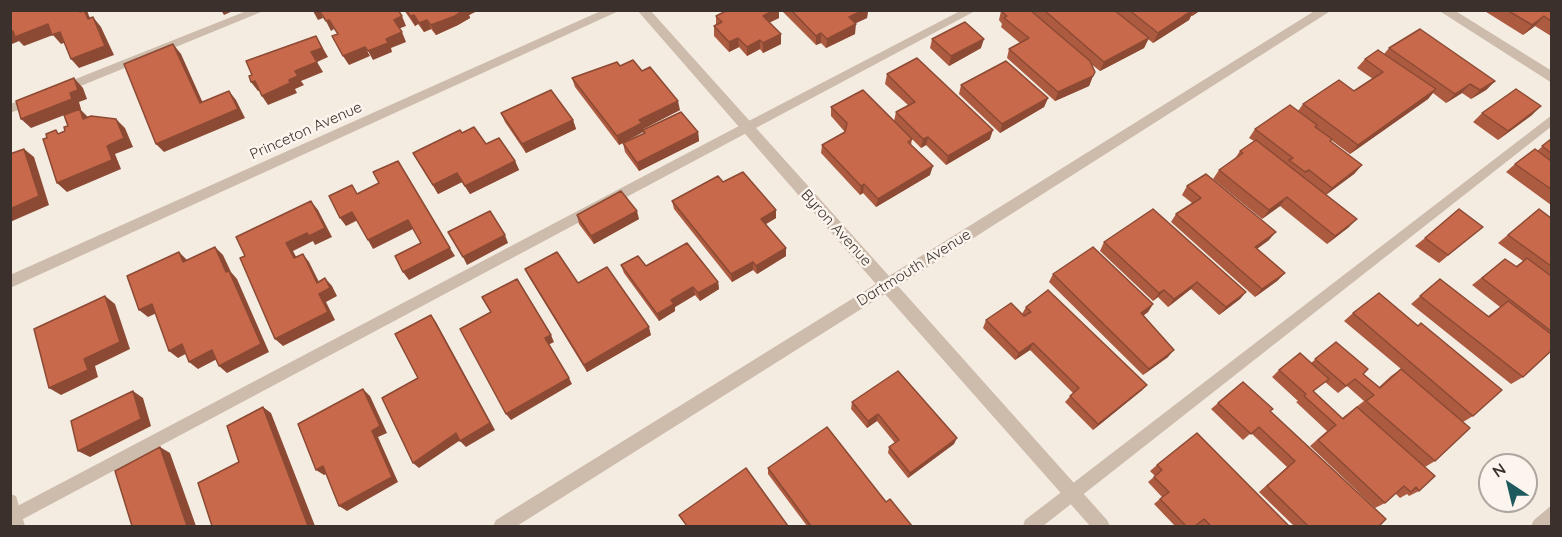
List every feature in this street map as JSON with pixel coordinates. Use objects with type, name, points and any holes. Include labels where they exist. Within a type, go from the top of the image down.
[{"type":"street","name":"Princeton Avenue","points":[[10,282],[615,10]]},
{"type":"street","name":"Byron Avenue","points":[[643,10],[1101,526]]},
{"type":"street","name":"Dartmouth Avenue","points":[[502,526],[1326,10]]},
{"type":"street","points":[[1444,10],[1551,78]]},
{"type":"street","points":[[1540,526],[1551,514]]},
{"type":"lane","points":[[10,109],[261,10]]},
{"type":"lane","points":[[13,516],[972,10]]},
{"type":"lane","points":[[1031,526],[1551,119]]},
{"type":"building","points":[[10,10],[79,10],[80,12],[84,10],[88,19],[93,17],[105,46],[71,59],[60,32],[52,35],[48,24],[15,37],[13,31],[10,32]]},
{"type":"building","points":[[319,10],[398,10],[402,16],[394,20],[402,32],[386,39],[388,43],[368,51],[365,47],[343,56],[332,36],[338,34]]},
{"type":"building","points":[[406,10],[463,10],[455,16],[431,25],[427,20],[419,23],[414,15],[410,16]]},
{"type":"building","points":[[728,10],[774,10],[763,16],[781,34],[763,43],[760,40],[747,47],[738,38],[729,42],[714,26],[722,22],[716,16]]},
{"type":"building","points":[[791,10],[864,10],[849,17],[856,24],[827,39],[821,33],[816,36]]},
{"type":"building","points":[[1030,10],[1090,61],[1095,72],[1093,76],[1058,92],[1009,49],[1029,38],[1004,18],[1007,16],[1001,11]]},
{"type":"building","points":[[1044,10],[1114,10],[1149,38],[1104,62]]},
{"type":"building","points":[[1129,10],[1193,10],[1158,33]]},
{"type":"building","points":[[1507,10],[1551,10],[1551,21],[1544,16],[1532,25]]},
{"type":"building","points":[[965,22],[984,39],[951,56],[932,39]]},
{"type":"building","points":[[1420,29],[1495,81],[1480,90],[1470,84],[1455,94],[1389,48]]},
{"type":"building","points":[[316,36],[322,48],[311,52],[317,62],[295,71],[298,76],[289,80],[290,83],[262,96],[255,81],[251,82],[249,76],[252,75],[246,61]]},
{"type":"building","points":[[173,44],[200,103],[229,91],[238,109],[156,144],[124,64]]},
{"type":"building","points":[[1378,50],[1436,89],[1358,145],[1303,104],[1339,80],[1354,91],[1383,72],[1365,59]]},
{"type":"building","points":[[917,58],[993,130],[948,156],[928,137],[923,139],[896,112],[915,102],[887,74]]},
{"type":"building","points":[[633,60],[642,71],[650,67],[678,101],[639,120],[642,123],[617,136],[572,78],[617,62],[620,66]]},
{"type":"building","points":[[1006,61],[1048,98],[1002,124],[961,85]]},
{"type":"building","points":[[74,78],[78,90],[70,93],[72,99],[21,119],[16,101]]},
{"type":"building","points":[[1516,89],[1541,106],[1508,131],[1482,113]]},
{"type":"building","points":[[551,90],[573,120],[522,144],[501,113]]},
{"type":"building","points":[[863,90],[912,139],[908,142],[933,166],[878,199],[864,184],[861,186],[822,145],[845,132],[847,123],[831,107]]},
{"type":"building","points":[[1290,105],[1317,125],[1315,127],[1332,139],[1330,141],[1362,165],[1332,188],[1309,170],[1305,172],[1289,160],[1293,158],[1255,129]]},
{"type":"building","points":[[80,109],[83,119],[91,116],[116,119],[124,138],[107,146],[112,160],[57,183],[43,139],[47,138],[46,134],[56,130],[58,134],[65,131],[64,127],[68,126],[64,115]]},
{"type":"building","points":[[681,112],[698,132],[637,163],[623,143],[645,133],[643,130]]},
{"type":"building","points":[[474,127],[486,144],[499,138],[515,161],[465,186],[457,173],[433,185],[413,153],[460,130],[462,133]]},
{"type":"building","points":[[1551,139],[1551,153],[1542,146]]},
{"type":"building","points":[[1256,140],[1357,219],[1335,236],[1287,197],[1269,210],[1219,170],[1243,153],[1240,151]]},
{"type":"building","points":[[24,149],[39,196],[10,209],[10,154]]},
{"type":"building","points":[[1535,149],[1551,161],[1551,189],[1515,164]]},
{"type":"building","points":[[398,161],[450,248],[403,272],[395,256],[421,243],[408,220],[368,240],[352,212],[340,218],[329,196],[352,185],[357,194],[379,183],[373,172]]},
{"type":"building","points":[[743,172],[776,210],[761,219],[786,248],[756,266],[753,262],[731,274],[672,201],[718,176],[723,182]]},
{"type":"building","points":[[1206,174],[1276,232],[1255,247],[1285,273],[1262,289],[1176,214],[1201,198],[1187,186]]},
{"type":"building","points":[[621,191],[637,211],[591,236],[577,215]]},
{"type":"building","points":[[311,201],[325,228],[286,243],[294,258],[303,254],[317,283],[325,278],[330,288],[319,294],[328,312],[275,339],[240,258],[245,256],[236,237]]},
{"type":"building","points":[[1153,209],[1246,292],[1226,307],[1197,282],[1174,299],[1164,290],[1159,293],[1104,242]]},
{"type":"building","points":[[1459,209],[1483,227],[1448,255],[1425,238]]},
{"type":"building","points":[[1539,209],[1551,218],[1551,266],[1508,235]]},
{"type":"building","points":[[490,211],[505,235],[463,257],[448,232]]},
{"type":"building","points":[[687,243],[718,282],[698,293],[693,287],[671,300],[674,304],[657,314],[621,265],[638,256],[646,266]]},
{"type":"building","points":[[215,247],[226,272],[229,271],[261,344],[219,366],[212,350],[189,362],[182,344],[169,351],[152,304],[139,310],[127,276],[179,252],[183,262]]},
{"type":"building","points":[[1093,247],[1153,304],[1141,313],[1174,350],[1149,369],[1053,274]]},
{"type":"building","points":[[557,252],[578,283],[607,267],[649,327],[584,365],[525,269]]},
{"type":"building","points":[[1527,258],[1551,276],[1551,331],[1482,278],[1505,259],[1517,267]]},
{"type":"building","points":[[517,279],[551,335],[545,338],[569,378],[506,414],[460,329],[491,312],[482,297]]},
{"type":"building","points":[[1440,279],[1489,317],[1508,301],[1551,334],[1551,351],[1523,377],[1420,296]]},
{"type":"building","points":[[1048,290],[1147,385],[1098,424],[1070,396],[1079,388],[1033,343],[1019,353],[986,320],[1011,303],[1024,316],[1031,312],[1026,307]]},
{"type":"building","points":[[1379,293],[1418,326],[1421,323],[1502,390],[1473,416],[1353,313]]},
{"type":"building","points":[[105,296],[120,342],[84,359],[88,370],[49,388],[34,329]]},
{"type":"building","points":[[431,315],[490,423],[460,441],[456,433],[413,463],[382,398],[418,378],[395,334]]},
{"type":"building","points":[[1336,342],[1368,369],[1363,374],[1380,388],[1401,369],[1470,428],[1435,461],[1366,401],[1374,395],[1355,379],[1346,386],[1315,359]]},
{"type":"building","points":[[1300,353],[1329,379],[1313,391],[1343,419],[1357,407],[1435,476],[1419,491],[1416,487],[1411,492],[1404,486],[1385,503],[1318,440],[1336,425],[1279,370]]},
{"type":"building","points":[[898,371],[957,438],[910,473],[889,447],[899,440],[878,414],[868,421],[852,402]]},
{"type":"building","points":[[1243,382],[1273,409],[1270,411],[1386,519],[1379,526],[1308,526],[1267,486],[1295,461],[1259,427],[1251,434],[1218,403]]},
{"type":"building","points":[[363,389],[380,426],[372,431],[392,477],[339,506],[323,466],[316,470],[298,424]]},
{"type":"building","points":[[133,391],[141,419],[78,451],[71,421]]},
{"type":"building","points":[[263,407],[308,526],[212,526],[198,483],[239,462],[227,426]]},
{"type":"building","points":[[827,427],[886,502],[890,499],[912,526],[811,526],[768,468]]},
{"type":"building","points":[[1197,433],[1289,526],[1211,526],[1204,519],[1195,526],[1186,526],[1160,499],[1169,492],[1154,477],[1162,470],[1157,465]]},
{"type":"building","points":[[160,447],[187,526],[132,526],[115,471]]},
{"type":"building","points":[[746,468],[788,526],[687,526],[679,515]]}]
